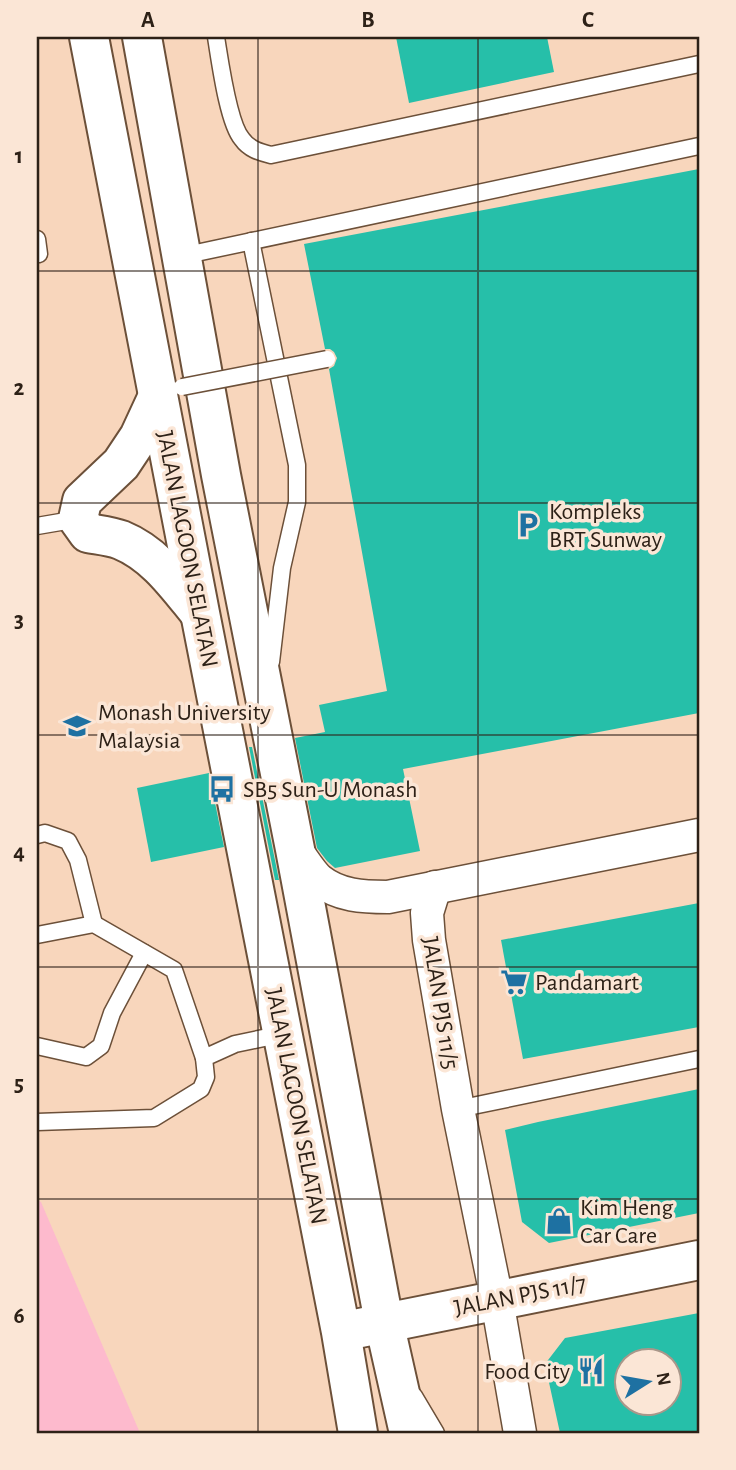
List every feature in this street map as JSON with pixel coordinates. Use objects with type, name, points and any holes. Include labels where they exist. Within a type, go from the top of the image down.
[{"type":"main road","name":"JALAN LAGOON SELATAN","points":[[89,37],[170,392],[200,613],[341,1332],[358,1433]]},
{"type":"main road","name":"JALAN LAGOON SELATAN","points":[[142,37],[221,475],[388,1340],[409,1433]]},
{"type":"main road","points":[[170,392],[121,464],[82,501],[78,519],[88,533],[119,540],[146,553],[170,576],[200,613]]},
{"type":"main road","name":"JALAN PJS 11/7","points":[[341,1332],[388,1340],[497,1300],[699,1259]]},
{"type":"street","points":[[295,849],[318,879],[338,892],[362,897],[388,897],[699,835]]},
{"type":"street","name":"JALAN PJS 11/5","points":[[435,887],[427,913],[429,940],[458,1109],[497,1300],[520,1433]]},
{"type":"lane","points":[[216,37],[233,126],[242,141],[255,151],[271,155],[699,64]]},
{"type":"lane","points":[[182,256],[699,146]]},
{"type":"lane","points":[[251,241],[297,466],[297,502],[282,568],[266,701]]},
{"type":"lane","points":[[170,392],[327,359]]},
{"type":"lane","points":[[37,526],[78,519]]},
{"type":"lane","points":[[37,835],[45,833],[68,841],[78,860],[94,924]]},
{"type":"lane","points":[[37,935],[94,924],[174,970],[204,1058],[206,1077],[201,1089],[154,1118],[37,1122]]},
{"type":"lane","points":[[37,1046],[86,1057],[101,1046],[112,1013],[144,953]]},
{"type":"lane","points":[[204,1058],[235,1044],[283,1034]]},
{"type":"lane","points":[[458,1109],[699,1059]]},
{"type":"lane","points":[[388,1340],[436,1433]]},
{"type":"shaded area","points":[[37,1200],[41,1202],[140,1433],[37,1433]]},
{"type":"building","points":[[396,37],[547,37],[554,72],[409,103]]},
{"type":"building","name":"Kompleks BRT Sunway","points":[[699,169],[699,713],[403,769],[420,851],[335,868],[317,848],[295,738],[325,732],[319,705],[387,691],[329,369],[334,366],[337,358],[330,349],[325,349],[304,244]]},
{"type":"building","points":[[249,747],[252,747],[279,880],[275,880]]},
{"type":"building","points":[[209,773],[224,847],[151,862],[137,788]]},
{"type":"building","points":[[699,903],[699,1027],[523,1059],[501,940]]},
{"type":"building","points":[[699,1089],[699,1213],[549,1243],[522,1222],[505,1130]]},
{"type":"building","points":[[699,1313],[699,1433],[560,1433],[545,1364],[565,1338]]},
{"type":"place","name":"Kompleks BRT Sunway","points":[[528,525]]},
{"type":"place","name":"Monash University Malaysia","points":[[77,726]]},
{"type":"place","name":"SB5 Sun-U Monash","points":[[222,789]]},
{"type":"place","name":"Pandamart","points":[[514,982]]},
{"type":"place","name":"Kim Heng Car Care","points":[[559,1221]]},
{"type":"place","name":"Food City","points":[[591,1371]]}]
